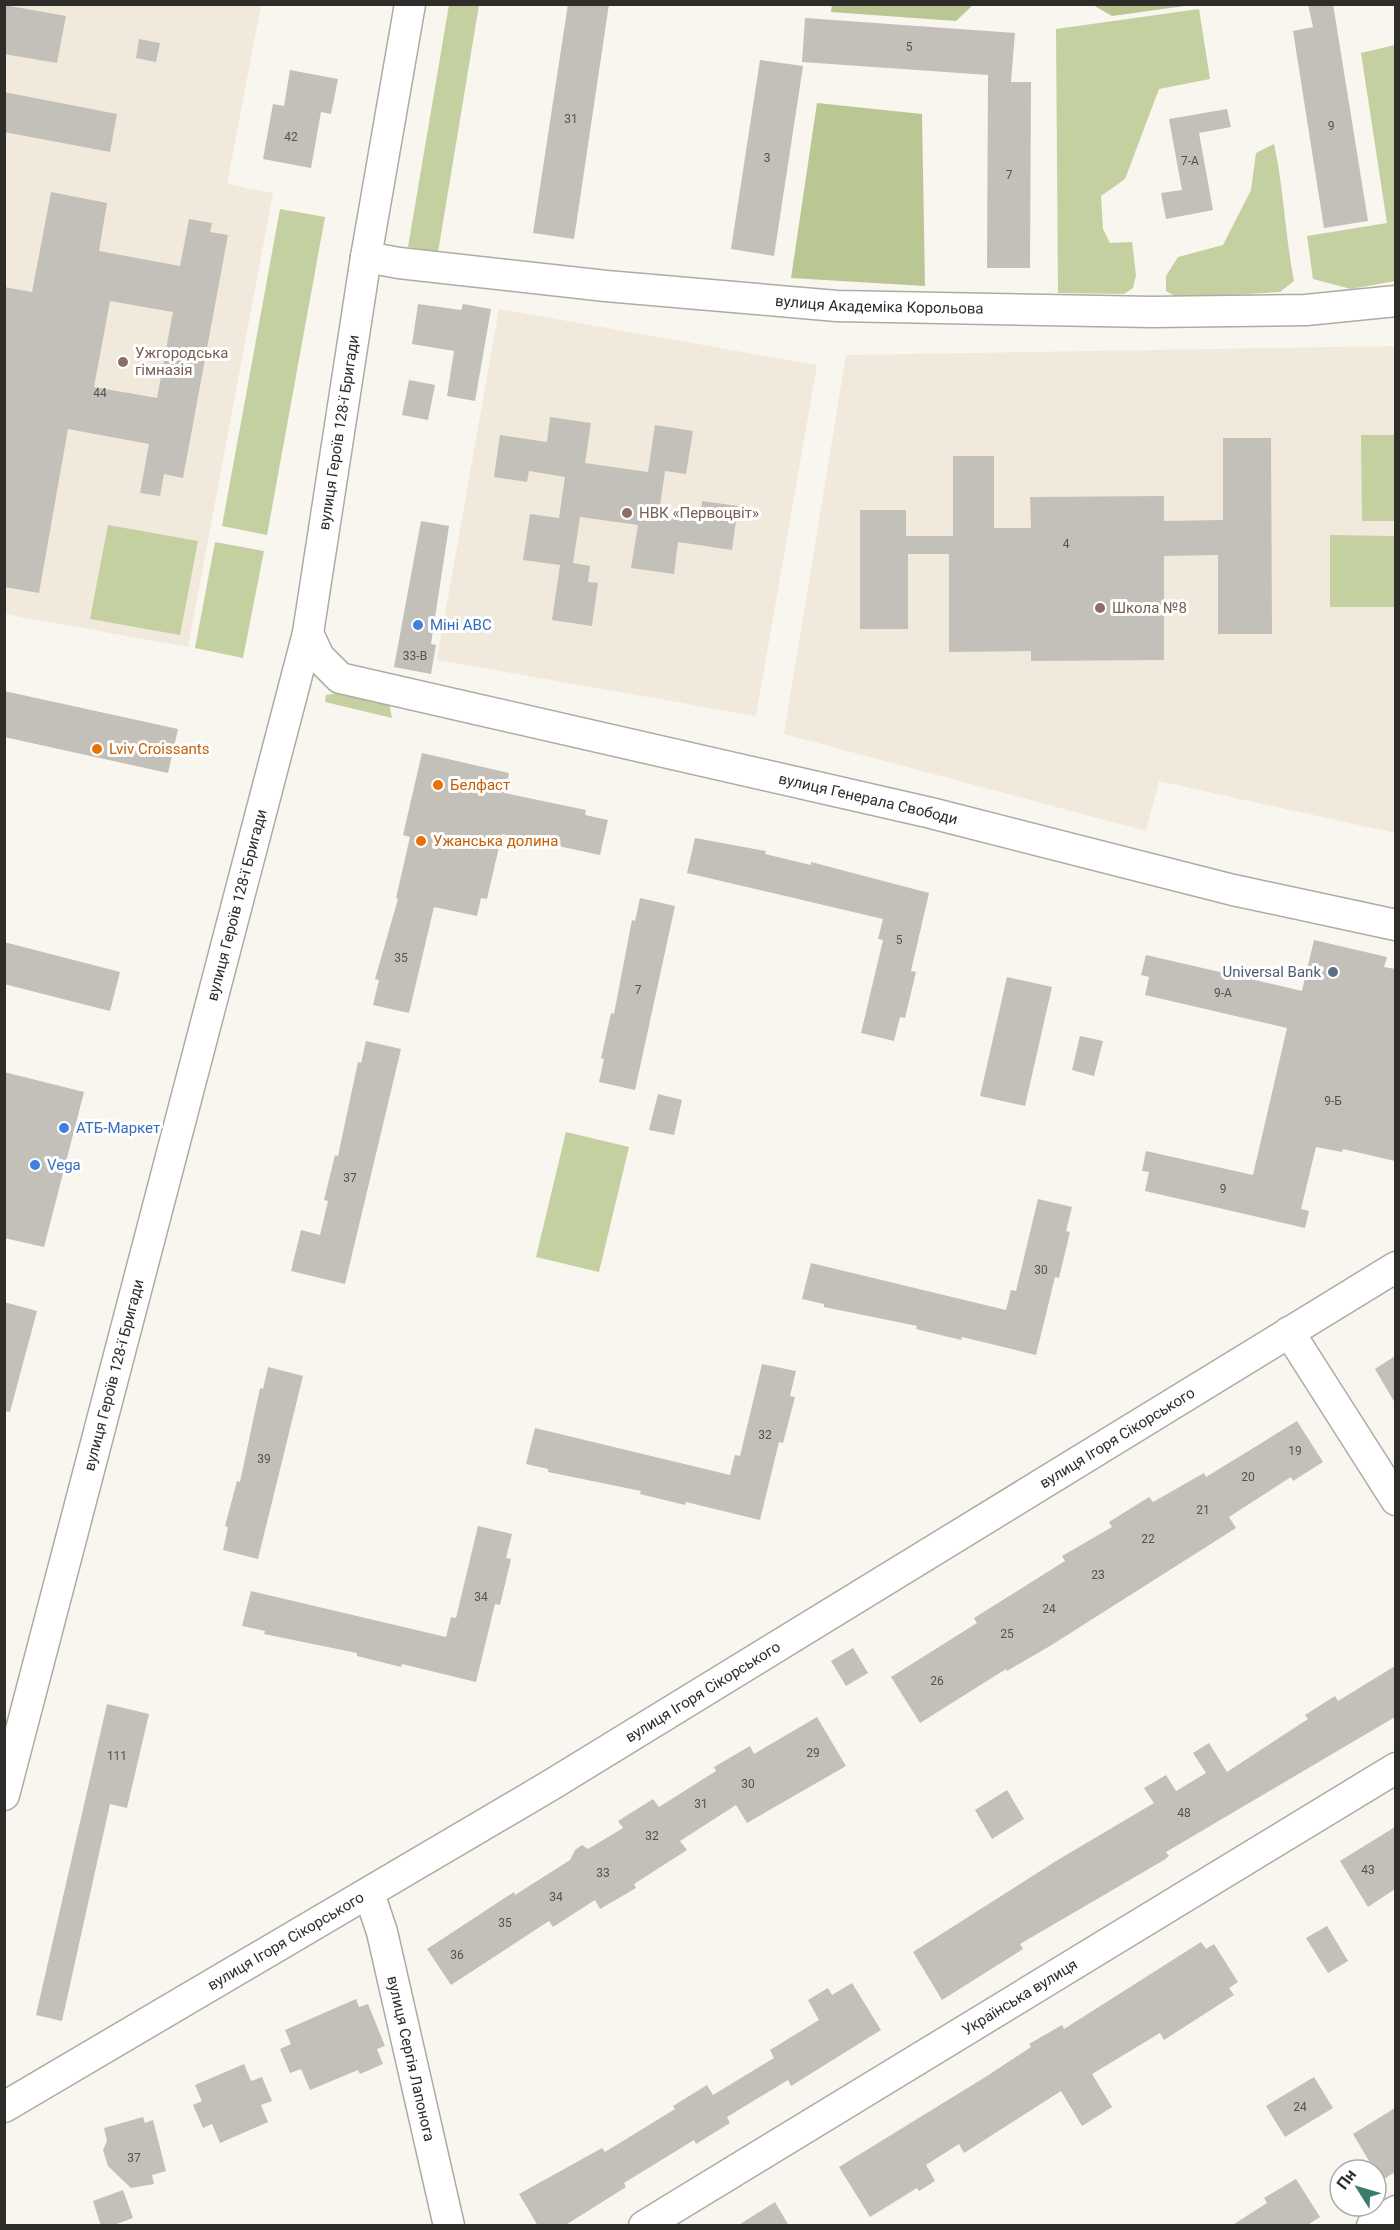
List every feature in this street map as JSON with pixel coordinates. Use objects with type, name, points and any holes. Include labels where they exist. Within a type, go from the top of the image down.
[{"type":"street","name":"вулиця Героїв 128-ї Бригади","points":[[4,1796],[293,698],[308,633],[366,257],[410,4]]},
{"type":"street","name":"вулиця Академіка Корольова","points":[[366,257],[399,263],[606,286],[837,306],[1163,312],[1306,310],[1395,301]]},
{"type":"street","points":[[293,698],[340,678],[319,657],[308,633]]},
{"type":"street","name":"вулиця Генерала Свободи","points":[[340,678],[931,813],[1233,890],[1395,925]]},
{"type":"street","name":"вулиця Ігоря Сікорського","points":[[4,2107],[581,1766],[1395,1267]]},
{"type":"street","points":[[1289,1332],[1395,1500]]},
{"type":"street","name":"Українська вулиця","points":[[644,2226],[1395,1768]]},
{"type":"street","name":"вулиця Сергія Лапонога","points":[[369,1893],[382,1932],[449,2226]]},
{"type":"street","points":[[1372,2226],[1395,2211]]},
{"type":"shaded area","name":"Ужгородська гімназія","points":[[4,5],[261,5],[227,184],[273,193],[188,647],[5,614]]},
{"type":"shaded area","name":"НВК «Первоцвіт»","points":[[499,309],[817,365],[756,716],[437,660]]},
{"type":"shaded area","name":"Школа №8","points":[[1395,346],[1395,833],[1159,781],[1146,831],[784,734],[846,355]]},
{"type":"green space","points":[[832,4],[973,5],[956,21],[831,12]]},
{"type":"green space","points":[[449,5],[479,5],[438,252],[408,247]]},
{"type":"green space","points":[[1093,5],[1192,5],[1112,16]]},
{"type":"green space","points":[[1199,9],[1210,79],[1159,89],[1125,179],[1101,196],[1103,229],[1110,243],[1132,242],[1136,275],[1133,288],[1124,294],[1058,293],[1056,29]]},
{"type":"green space","points":[[1395,45],[1395,281],[1351,289],[1313,279],[1307,236],[1387,223],[1361,53]]},
{"type":"green space","points":[[817,103],[922,114],[925,286],[791,278]]},
{"type":"green space","points":[[1274,144],[1294,281],[1280,292],[1178,298],[1166,291],[1166,276],[1178,257],[1223,245],[1251,190],[1256,153]]},
{"type":"green space","points":[[280,209],[325,217],[267,535],[222,526]]},
{"type":"green space","points":[[1361,435],[1395,435],[1395,521],[1362,521]]},
{"type":"green space","points":[[108,525],[198,541],[180,635],[90,619]]},
{"type":"green space","points":[[1330,535],[1395,536],[1395,607],[1330,607]]},
{"type":"green space","points":[[215,542],[264,551],[243,658],[195,648]]},
{"type":"green space","points":[[359,690],[387,694],[392,718],[325,702],[326,695]]},
{"type":"green space","points":[[566,1132],[629,1147],[599,1272],[536,1257]]},
{"type":"building","points":[[568,4],[609,4],[574,239],[533,233]]},
{"type":"building","points":[[1308,4],[1333,4],[1368,221],[1324,228],[1293,31],[1313,27]]},
{"type":"building","points":[[4,5],[66,16],[57,63],[4,54]]},
{"type":"building","points":[[805,18],[1015,33],[1011,82],[1031,82],[1030,268],[987,268],[988,75],[802,62]]},
{"type":"building","points":[[139,39],[160,43],[156,62],[136,58]]},
{"type":"building","points":[[760,60],[803,66],[774,256],[731,249]]},
{"type":"building","points":[[290,70],[338,79],[331,114],[321,112],[311,168],[263,159],[273,104],[284,106]]},
{"type":"building","points":[[4,92],[117,114],[110,152],[4,132]]},
{"type":"building","points":[[1227,109],[1231,127],[1199,133],[1213,210],[1166,219],[1161,193],[1182,190],[1169,119]]},
{"type":"building","points":[[51,192],[107,203],[99,251],[180,266],[189,219],[212,223],[210,232],[228,235],[183,478],[164,474],[160,496],[140,493],[149,444],[68,429],[39,593],[4,587],[4,287],[32,292]],"holes":[[[110,301],[173,312],[157,398],[94,387]]]},
{"type":"building","points":[[418,304],[461,310],[463,304],[491,309],[475,401],[447,396],[454,351],[412,344]]},
{"type":"building","points":[[409,380],[435,385],[428,420],[402,415]]},
{"type":"building","points":[[550,417],[591,423],[585,463],[648,472],[655,425],[693,431],[686,474],[665,471],[659,513],[700,519],[702,501],[738,506],[732,550],[678,542],[674,574],[631,568],[638,525],[580,517],[573,563],[590,566],[588,582],[598,583],[592,626],[552,620],[560,565],[523,560],[530,514],[559,518],[565,477],[529,471],[527,482],[494,477],[500,435],[547,442]]},
{"type":"building","points":[[1223,438],[1271,438],[1272,634],[1218,634],[1218,555],[1164,556],[1164,660],[1031,661],[1031,651],[949,652],[949,554],[908,554],[908,629],[860,629],[860,510],[906,510],[906,536],[953,536],[953,456],[994,456],[994,528],[1031,528],[1030,497],[1164,496],[1164,521],[1223,520]]},
{"type":"building","points":[[421,521],[449,526],[431,644],[436,645],[431,674],[394,667]]},
{"type":"building","points":[[4,691],[178,729],[168,773],[4,737]]},
{"type":"building","points":[[422,753],[509,773],[505,793],[586,810],[585,815],[608,820],[600,855],[502,834],[487,899],[481,898],[477,916],[434,907],[409,1013],[373,1005],[379,980],[375,979],[398,899],[396,898],[410,837],[403,835]]},
{"type":"building","points":[[695,838],[766,851],[765,854],[811,865],[811,862],[929,893],[911,971],[916,972],[905,1018],[900,1017],[894,1041],[861,1033],[883,940],[878,939],[883,919],[687,873]]},
{"type":"building","points":[[640,898],[675,906],[635,1090],[599,1082],[604,1059],[601,1058],[611,1013],[614,1014],[632,920],[635,921]]},
{"type":"building","points":[[1314,940],[1387,957],[1384,967],[1395,969],[1395,1161],[1343,1149],[1342,1152],[1316,1147],[1301,1209],[1309,1211],[1305,1228],[1145,1191],[1149,1172],[1142,1171],[1146,1151],[1253,1175],[1287,1028],[1145,995],[1149,977],[1141,975],[1146,955],[1302,991]]},
{"type":"building","points":[[4,942],[120,972],[110,1011],[4,984]]},
{"type":"building","points":[[1007,977],[1052,987],[1025,1106],[980,1096]]},
{"type":"building","points":[[1080,1036],[1103,1041],[1094,1076],[1072,1070]]},
{"type":"building","points":[[366,1041],[401,1049],[345,1284],[291,1271],[301,1230],[320,1235],[328,1201],[324,1200],[335,1155],[338,1156],[358,1062],[361,1063]]},
{"type":"building","name":"Vega","points":[[4,1072],[84,1092],[44,1247],[4,1238]]},
{"type":"building","points":[[658,1094],[682,1100],[674,1135],[649,1130]]},
{"type":"building","points":[[1038,1199],[1072,1207],[1066,1231],[1070,1232],[1059,1278],[1055,1277],[1036,1355],[962,1337],[961,1340],[916,1329],[917,1326],[824,1307],[824,1304],[802,1299],[811,1263],[1006,1310],[1011,1290],[1016,1291]]},
{"type":"building","points":[[4,1302],[37,1311],[10,1412],[4,1411]]},
{"type":"building","points":[[1395,1356],[1395,1403],[1375,1369]]},
{"type":"building","points":[[762,1364],[796,1371],[790,1396],[795,1397],[783,1443],[779,1442],[760,1520],[686,1502],[685,1505],[640,1494],[641,1491],[548,1472],[548,1469],[526,1464],[535,1428],[730,1475],[735,1455],[740,1456]]},
{"type":"building","points":[[268,1367],[303,1376],[258,1559],[223,1550],[228,1527],[225,1526],[237,1481],[240,1482],[260,1388],[263,1389]]},
{"type":"building","points":[[1297,1421],[1323,1462],[1293,1481],[1291,1477],[1229,1517],[1236,1528],[1050,1646],[1007,1671],[1006,1669],[920,1723],[891,1677],[977,1623],[974,1618],[1065,1561],[1062,1556],[1112,1527],[1109,1522],[1149,1497],[1153,1502],[1204,1473],[1206,1477]]},
{"type":"building","points":[[478,1526],[512,1534],[506,1558],[511,1559],[500,1605],[495,1604],[476,1682],[402,1664],[401,1667],[357,1656],[357,1653],[264,1634],[265,1631],[242,1626],[251,1591],[446,1637],[451,1617],[456,1618]]},
{"type":"building","points":[[853,1648],[868,1673],[846,1686],[831,1661]]},
{"type":"building","points":[[1395,1666],[1395,1717],[1166,1852],[1169,1856],[1164,1860],[1020,1944],[1023,1949],[942,2000],[913,1952],[1056,1861],[1154,1803],[1144,1788],[1166,1775],[1176,1791],[1206,1773],[1193,1753],[1209,1743],[1227,1772],[1308,1719],[1305,1715],[1335,1696],[1338,1701]]},
{"type":"building","points":[[107,1704],[149,1714],[127,1808],[110,1804],[62,2021],[36,2015]]},
{"type":"building","points":[[817,1717],[846,1766],[747,1823],[736,1805],[680,1841],[687,1850],[634,1884],[636,1888],[600,1909],[595,1900],[553,1927],[549,1921],[451,1985],[427,1949],[514,1892],[515,1895],[570,1860],[575,1850],[582,1845],[588,1849],[623,1828],[618,1821],[653,1799],[659,1807],[716,1771],[714,1767],[750,1746],[754,1754]]},
{"type":"building","points":[[1007,1790],[1024,1819],[992,1839],[975,1810]]},
{"type":"building","points":[[1395,1827],[1395,1889],[1368,1907],[1340,1861]]},
{"type":"building","points":[[1327,1926],[1348,1961],[1328,1973],[1306,1938]]},
{"type":"building","points":[[1201,1942],[1206,1949],[1214,1944],[1238,1982],[1229,1988],[1234,1995],[1164,2040],[1160,2033],[1092,2074],[1112,2107],[1082,2126],[1061,2091],[964,2153],[959,2144],[926,2165],[935,2181],[919,2191],[917,2188],[870,2217],[839,2167],[987,2076],[1031,2047],[1029,2044],[1062,2025],[1064,2029]]},
{"type":"building","points":[[852,1983],[881,2030],[791,2086],[788,2080],[727,2117],[730,2123],[696,2144],[694,2140],[624,2183],[626,2187],[564,2226],[538,2226],[519,2194],[602,2148],[605,2152],[675,2109],[673,2106],[707,2085],[713,2095],[774,2058],[770,2050],[819,2020],[808,2000],[828,1988],[832,1995]]},
{"type":"building","points":[[356,1999],[359,2007],[368,2004],[385,2046],[377,2049],[383,2064],[360,2074],[358,2070],[310,2090],[301,2069],[290,2073],[280,2049],[291,2044],[285,2030]]},
{"type":"building","points":[[244,2064],[251,2081],[262,2077],[272,2101],[261,2105],[268,2122],[220,2143],[212,2124],[203,2128],[193,2105],[202,2101],[195,2085]]},
{"type":"building","points":[[1314,2077],[1333,2108],[1285,2137],[1266,2106]]},
{"type":"building","points":[[1395,2108],[1395,2172],[1388,2176],[1388,2158],[1367,2158],[1353,2134]]},
{"type":"building","points":[[143,2117],[145,2123],[153,2120],[166,2171],[152,2175],[154,2184],[131,2188],[108,2166],[103,2150],[107,2141],[104,2128]]},
{"type":"building","points":[[1296,2179],[1320,2217],[1306,2226],[1231,2226],[1267,2203],[1264,2198]]},
{"type":"building","points":[[123,2190],[133,2218],[111,2226],[101,2226],[93,2201]]},
{"type":"building","points":[[775,2202],[789,2226],[737,2226]]},
{"type":"place","name":"Ужгородська гімназія","points":[[123,362]]},
{"type":"place","name":"НВК «Первоцвіт»","points":[[627,513]]},
{"type":"place","name":"Школа №8","points":[[1100,608]]},
{"type":"place","name":"Міні ABC","points":[[418,625]]},
{"type":"place","name":"Lviv Croissants","points":[[97,749]]},
{"type":"place","name":"Белфаст","points":[[438,785]]},
{"type":"place","name":"Ужанська долина","points":[[421,841]]},
{"type":"place","name":"Universal Bank","points":[[1333,972]]},
{"type":"place","name":"АТБ-Маркет","points":[[64,1128]]},
{"type":"place","name":"Vega","points":[[35,1165]]}]
